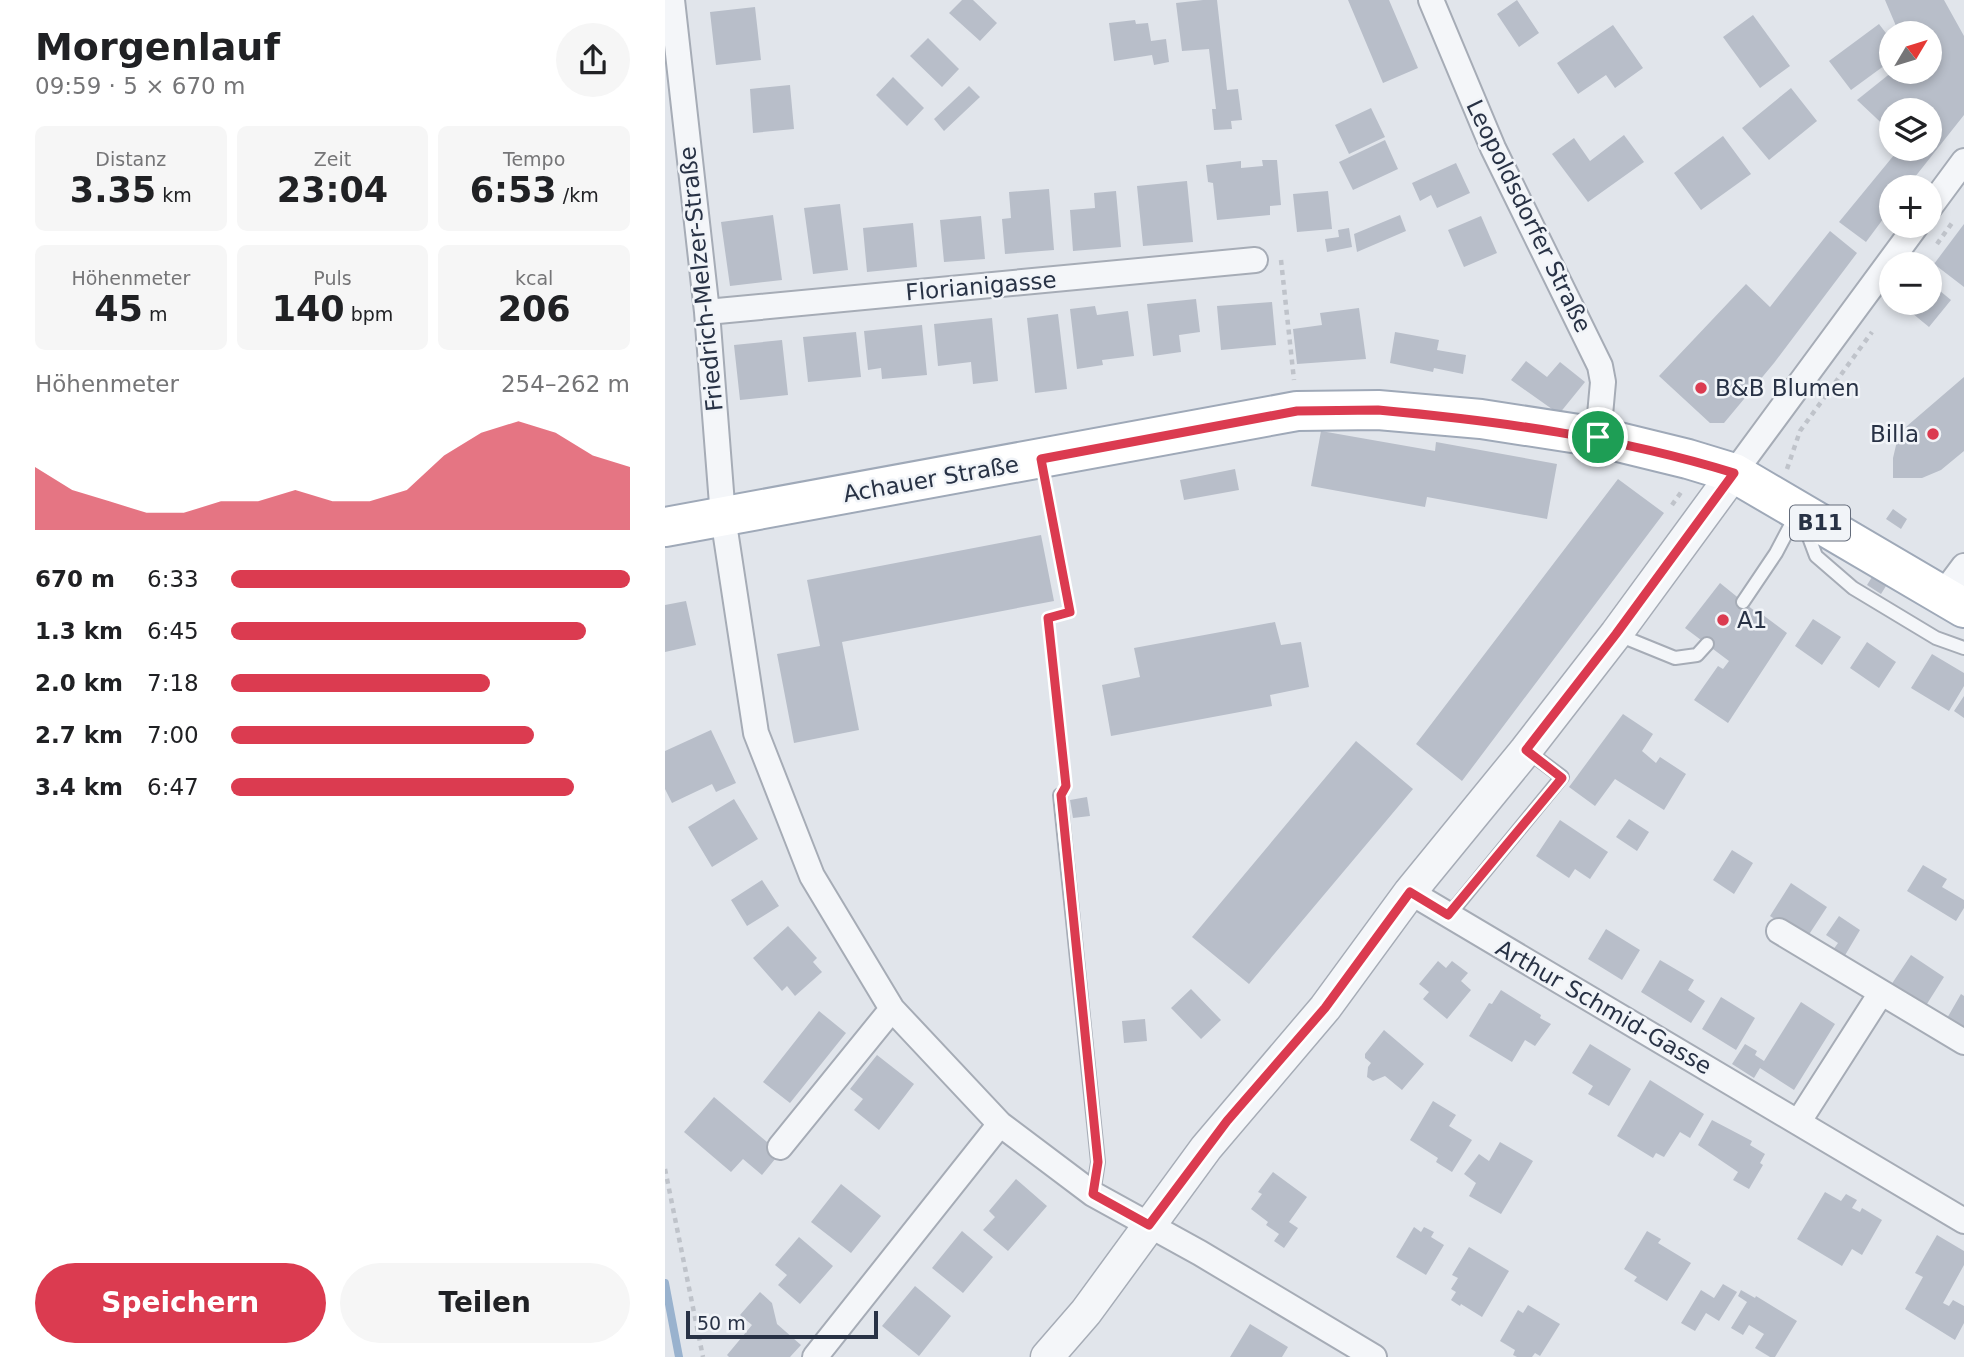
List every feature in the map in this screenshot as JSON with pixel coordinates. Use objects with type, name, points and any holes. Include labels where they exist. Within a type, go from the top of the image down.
[{"type":"main road","name":"Achauer Straße","points":[[665,527],[1297,411],[1378,410],[1482,419],[1598,437],[1734,473]]},
{"type":"main road","name":"B11","points":[[1734,473],[1785,503],[1957,590]]},
{"type":"street","name":"Friedrich-Melzer-Straße","points":[[671,0],[706,312],[723,517],[757,733],[812,876],[892,1009],[1000,1124],[1093,1194],[1374,1357]]},
{"type":"street","name":"Leopoldsdorfer Straße","points":[[1431,0],[1493,148],[1597,357],[1604,382],[1598,437]]},
{"type":"street","points":[[1942,191],[1964,161]]},
{"type":"street","points":[[1047,1357],[1086,1312],[1227,1121],[1325,1008],[1410,892],[1616,634],[1907,238]]},
{"type":"street","name":"Florianigasse","points":[[706,312],[1255,260]]},
{"type":"street","name":"Arthur Schmid-Gasse","points":[[1410,892],[1964,1221]]},
{"type":"street","points":[[1779,931],[1964,1042]]},
{"type":"street","points":[[1799,1121],[1881,993]]},
{"type":"street","points":[[780,1147],[892,1009]]},
{"type":"street","points":[[815,1357],[1000,1124]]},
{"type":"lane","points":[[1744,602],[1776,553],[1785,503]]},
{"type":"lane","points":[[1785,503],[1816,556],[1853,588],[1936,638],[1964,648]]},
{"type":"lane","points":[[1616,634],[1675,658],[1697,655],[1707,644]]},
{"type":"lane","points":[[1448,915],[1562,778],[1526,750]]},
{"type":"lane","points":[[1061,795],[1098,1162],[1093,1194]]},
{"type":"path","points":[[1936,245],[1957,216]]},
{"type":"path","points":[[1255,260],[1281,258],[1297,411]]},
{"type":"path","points":[[1785,503],[1800,431],[1879,323]]},
{"type":"path","points":[[1041,459],[1070,612],[1048,618],[1066,786],[1061,795]]},
{"type":"path","points":[[665,1169],[703,1357]]},
{"type":"building","points":[[962,0],[973,0],[997,23],[980,41],[949,13]]},
{"type":"building","points":[[1217,0],[1227,90],[1238,89],[1242,120],[1231,121],[1232,129],[1214,130],[1212,109],[1216,109],[1209,49],[1182,51],[1176,3]]},
{"type":"building","points":[[1348,0],[1389,0],[1418,68],[1383,83]]},
{"type":"building","points":[[1517,0],[1539,33],[1519,47],[1497,14]]},
{"type":"building","points":[[1885,0],[1944,0],[1964,36],[1964,115],[1942,143],[1942,98],[1879,98],[1879,121],[1857,100],[1879,82],[1943,84],[1943,21],[1894,21]]},
{"type":"building","points":[[755,7],[761,60],[716,65],[710,12]]},
{"type":"building","points":[[1753,15],[1790,66],[1760,88],[1723,37]]},
{"type":"building","points":[[1135,20],[1136,24],[1148,23],[1151,41],[1166,39],[1169,62],[1154,65],[1152,55],[1114,61],[1109,23]]},
{"type":"building","points":[[1879,24],[1879,70],[1851,90],[1829,61]]},
{"type":"building","points":[[1613,25],[1643,68],[1615,88],[1606,75],[1578,94],[1557,63]]},
{"type":"building","points":[[928,38],[959,69],[942,87],[910,56]]},
{"type":"building","points":[[893,77],[924,108],[907,126],[876,95]]},
{"type":"building","points":[[790,85],[794,129],[753,133],[750,89]]},
{"type":"building","points":[[969,86],[980,97],[944,131],[934,119]]},
{"type":"building","points":[[1791,88],[1817,121],[1769,160],[1742,128]]},
{"type":"building","points":[[1371,108],[1385,137],[1349,154],[1335,125]]},
{"type":"building","points":[[1624,135],[1644,162],[1588,202],[1552,154],[1574,138],[1590,161]]},
{"type":"building","points":[[1723,136],[1751,174],[1701,210],[1674,173]]},
{"type":"building","points":[[1385,140],[1398,169],[1353,190],[1339,162]]},
{"type":"building","points":[[1262,160],[1277,160],[1281,205],[1270,206],[1270,215],[1217,220],[1213,183],[1208,182],[1206,165],[1241,161],[1241,168],[1263,166]]},
{"type":"building","points":[[1889,161],[1928,161],[1916,175],[1879,175],[1879,224],[1866,242],[1839,222]]},
{"type":"building","points":[[1456,163],[1470,193],[1437,208],[1431,195],[1420,201],[1412,183]]},
{"type":"building","points":[[1187,181],[1193,242],[1143,246],[1137,186]]},
{"type":"building","points":[[1049,189],[1054,250],[1005,254],[1002,219],[1011,218],[1009,192]]},
{"type":"building","points":[[1116,191],[1121,247],[1073,251],[1070,210],[1095,208],[1094,193]]},
{"type":"building","points":[[1328,191],[1332,229],[1297,232],[1293,194]]},
{"type":"building","points":[[840,204],[848,270],[813,274],[804,208]]},
{"type":"building","points":[[773,215],[782,280],[730,286],[721,222]]},
{"type":"building","points":[[1400,215],[1406,231],[1357,252],[1354,234]]},
{"type":"building","points":[[981,216],[985,259],[944,262],[940,220]]},
{"type":"building","points":[[1481,216],[1497,253],[1464,267],[1448,230]]},
{"type":"building","points":[[913,223],[917,267],[867,272],[863,228]]},
{"type":"building","points":[[1964,224],[1964,287],[1942,270],[1942,253]]},
{"type":"building","points":[[1349,228],[1352,247],[1327,252],[1325,239],[1339,237],[1338,230]]},
{"type":"building","points":[[1830,231],[1857,253],[1774,363],[1724,423],[1710,423],[1659,376],[1746,284],[1770,307]]},
{"type":"building","points":[[1942,293],[1951,300],[1942,311]]},
{"type":"building","points":[[1196,299],[1200,332],[1179,335],[1181,352],[1153,356],[1147,304]]},
{"type":"building","points":[[1272,302],[1276,345],[1221,350],[1217,306]]},
{"type":"building","points":[[1095,306],[1097,315],[1128,311],[1134,356],[1102,360],[1103,365],[1077,369],[1070,309]]},
{"type":"building","points":[[1359,308],[1366,359],[1297,364],[1293,329],[1322,325],[1320,313]]},
{"type":"building","points":[[1058,314],[1067,389],[1035,393],[1027,318]]},
{"type":"building","points":[[1914,315],[1939,315],[1929,327]]},
{"type":"building","points":[[992,318],[998,381],[973,384],[971,362],[938,366],[934,324]]},
{"type":"building","points":[[922,325],[927,375],[882,379],[881,368],[868,370],[864,331]]},
{"type":"building","points":[[856,332],[861,377],[808,382],[803,337]]},
{"type":"building","points":[[1395,332],[1439,340],[1437,350],[1466,355],[1463,374],[1434,368],[1433,372],[1390,363]]},
{"type":"building","points":[[782,340],[788,395],[740,400],[734,345]]},
{"type":"building","points":[[1526,361],[1547,377],[1560,362],[1585,382],[1559,414],[1511,380]]},
{"type":"building","name":"Billa","points":[[1964,377],[1964,451],[1941,470],[1922,478],[1893,478],[1893,458],[1897,441],[1907,426]]},
{"type":"building","points":[[1321,431],[1435,451],[1436,442],[1557,464],[1547,519],[1427,497],[1425,507],[1311,486]]},
{"type":"building","points":[[1235,469],[1239,490],[1184,500],[1180,480]]},
{"type":"building","points":[[1618,479],[1664,513],[1462,781],[1416,744]]},
{"type":"building","points":[[1893,509],[1907,519],[1901,529],[1886,519]]},
{"type":"building","points":[[1041,535],[1054,601],[842,642],[859,730],[794,743],[777,654],[820,646],[807,580]]},
{"type":"building","points":[[1872,577],[1886,586],[1881,594],[1867,585]]},
{"type":"building","points":[[1720,583],[1762,617],[1763,615],[1787,633],[1728,723],[1694,700],[1718,666],[1723,669],[1729,661],[1685,628]]},
{"type":"building","points":[[686,601],[696,645],[665,652],[665,605]]},
{"type":"building","points":[[1813,619],[1841,637],[1822,665],[1795,646]]},
{"type":"building","points":[[1275,622],[1281,645],[1301,642],[1309,687],[1270,695],[1272,706],[1111,736],[1102,685],[1140,677],[1134,648]]},
{"type":"building","points":[[1867,642],[1896,662],[1879,688],[1850,668]]},
{"type":"building","points":[[1932,654],[1964,673],[1964,686],[1949,711],[1911,688]]},
{"type":"building","points":[[1964,696],[1964,718],[1954,711]]},
{"type":"building","points":[[1623,714],[1653,734],[1642,751],[1656,763],[1660,757],[1686,774],[1664,810],[1615,779],[1595,806],[1569,787]]},
{"type":"building","points":[[711,730],[736,783],[716,792],[712,784],[672,803],[665,789],[665,751]]},
{"type":"building","points":[[1356,741],[1413,789],[1249,984],[1192,937]]},
{"type":"building","points":[[1087,797],[1090,816],[1073,818],[1070,800]]},
{"type":"building","points":[[734,799],[758,839],[712,867],[688,827]]},
{"type":"building","points":[[1629,819],[1649,832],[1637,851],[1616,837]]},
{"type":"building","points":[[1560,820],[1608,852],[1590,879],[1575,869],[1569,878],[1536,856]]},
{"type":"building","points":[[1732,850],[1753,863],[1734,894],[1713,880]]},
{"type":"building","points":[[1923,865],[1947,879],[1942,887],[1964,900],[1964,908],[1956,921],[1907,891]]},
{"type":"building","points":[[762,880],[779,906],[747,926],[731,900]]},
{"type":"building","points":[[1791,883],[1827,907],[1806,939],[1770,916]]},
{"type":"building","points":[[1839,916],[1860,930],[1844,957],[1833,950],[1838,943],[1826,935]]},
{"type":"building","points":[[788,926],[817,958],[813,962],[822,972],[795,996],[787,986],[782,991],[753,958]]},
{"type":"building","points":[[1606,929],[1640,950],[1622,980],[1588,959]]},
{"type":"building","points":[[1911,955],[1944,977],[1925,1007],[1891,985]]},
{"type":"building","points":[[1660,960],[1694,980],[1688,990],[1705,1001],[1691,1023],[1641,992]]},
{"type":"building","points":[[1438,961],[1446,968],[1452,961],[1468,973],[1461,981],[1471,990],[1447,1019],[1423,999],[1429,992],[1419,984]]},
{"type":"building","points":[[1191,989],[1221,1020],[1201,1039],[1171,1008]]},
{"type":"building","points":[[1501,990],[1551,1024],[1535,1046],[1525,1040],[1512,1062],[1469,1036],[1489,1003],[1492,1004]]},
{"type":"building","points":[[1961,994],[1964,996],[1964,1031],[1946,1020]]},
{"type":"building","points":[[1721,997],[1755,1018],[1736,1050],[1702,1029]]},
{"type":"building","points":[[1801,1002],[1835,1024],[1794,1090],[1760,1068],[1754,1078],[1732,1064],[1745,1044],[1757,1051],[1755,1055],[1764,1061]]},
{"type":"building","points":[[819,1011],[846,1033],[790,1103],[763,1082]]},
{"type":"building","points":[[1145,1019],[1147,1041],[1124,1043],[1122,1021]]},
{"type":"building","points":[[1384,1030],[1424,1064],[1402,1090],[1385,1076],[1373,1081],[1367,1077],[1371,1063],[1365,1058],[1365,1054]]},
{"type":"building","points":[[1590,1044],[1631,1069],[1609,1106],[1588,1094],[1593,1086],[1572,1073]]},
{"type":"building","points":[[877,1055],[914,1084],[879,1130],[854,1110],[863,1099],[850,1089]]},
{"type":"building","points":[[1650,1080],[1704,1114],[1690,1138],[1680,1132],[1664,1157],[1656,1153],[1653,1158],[1617,1136]]},
{"type":"building","points":[[714,1097],[780,1153],[762,1175],[743,1159],[731,1172],[684,1132]]},
{"type":"building","points":[[1433,1101],[1456,1115],[1449,1126],[1472,1140],[1452,1172],[1436,1162],[1438,1158],[1410,1140]]},
{"type":"building","points":[[1712,1120],[1752,1141],[1750,1145],[1765,1154],[1760,1163],[1763,1165],[1749,1189],[1733,1180],[1738,1172],[1698,1145]]},
{"type":"building","points":[[1500,1142],[1533,1161],[1501,1214],[1469,1196],[1476,1183],[1464,1174],[1479,1154],[1489,1161]]},
{"type":"building","points":[[1273,1172],[1307,1197],[1289,1222],[1298,1228],[1284,1248],[1274,1241],[1279,1234],[1251,1209],[1262,1194],[1258,1192]]},
{"type":"building","points":[[1016,1179],[1047,1206],[1008,1251],[983,1230],[995,1217],[989,1211]]},
{"type":"building","points":[[841,1184],[881,1216],[851,1253],[811,1222]]},
{"type":"building","points":[[1825,1192],[1841,1201],[1846,1194],[1857,1200],[1852,1208],[1860,1212],[1862,1208],[1882,1220],[1862,1255],[1852,1249],[1842,1266],[1797,1239]]},
{"type":"building","points":[[1414,1227],[1421,1232],[1424,1227],[1434,1232],[1431,1237],[1444,1245],[1426,1275],[1396,1257]]},
{"type":"building","points":[[962,1231],[993,1257],[963,1293],[932,1268]]},
{"type":"building","points":[[1647,1231],[1661,1239],[1658,1243],[1691,1263],[1667,1301],[1634,1281],[1637,1277],[1624,1269]]},
{"type":"building","points":[[1937,1235],[1964,1251],[1964,1265],[1943,1303],[1949,1306],[1953,1300],[1964,1306],[1964,1323],[1955,1340],[1905,1309],[1923,1277],[1915,1273]]},
{"type":"building","points":[[799,1237],[833,1266],[800,1304],[778,1285],[787,1275],[775,1265]]},
{"type":"building","points":[[1469,1247],[1509,1271],[1482,1317],[1451,1300],[1456,1292],[1451,1289],[1458,1278],[1452,1275]]},
{"type":"building","points":[[1723,1284],[1737,1292],[1719,1321],[1706,1313],[1695,1331],[1681,1323],[1701,1290],[1714,1298]]},
{"type":"building","points":[[915,1286],[951,1316],[919,1356],[882,1326]]},
{"type":"building","points":[[1741,1290],[1797,1321],[1775,1357],[1755,1348],[1764,1334],[1749,1325],[1743,1335],[1731,1328],[1747,1302],[1738,1296]]},
{"type":"building","points":[[760,1292],[772,1303],[777,1324],[801,1345],[790,1357],[729,1357],[727,1355],[752,1325],[740,1315]]},
{"type":"building","points":[[1528,1305],[1560,1324],[1540,1356],[1535,1353],[1532,1357],[1517,1357],[1513,1355],[1515,1350],[1500,1341],[1518,1310],[1523,1313]]},
{"type":"building","points":[[1250,1324],[1288,1347],[1282,1357],[1230,1357]]},
{"type":"waterway","points":[[665,1283],[679,1357]]},
{"type":"place","name":"B&B Blumen","points":[[1701,388]]},
{"type":"place","name":"Billa","points":[[1933,434]]},
{"type":"place","name":"A1","points":[[1723,620]]},
{"type":"route","points":[[1378,410],[1482,419],[1598,437],[1734,473],[1616,634],[1526,750],[1562,778],[1448,915],[1410,892],[1325,1008],[1227,1121],[1149,1225],[1093,1194],[1098,1162],[1061,795],[1066,786],[1048,618],[1070,612],[1041,459],[1297,411],[1378,410]]}]
